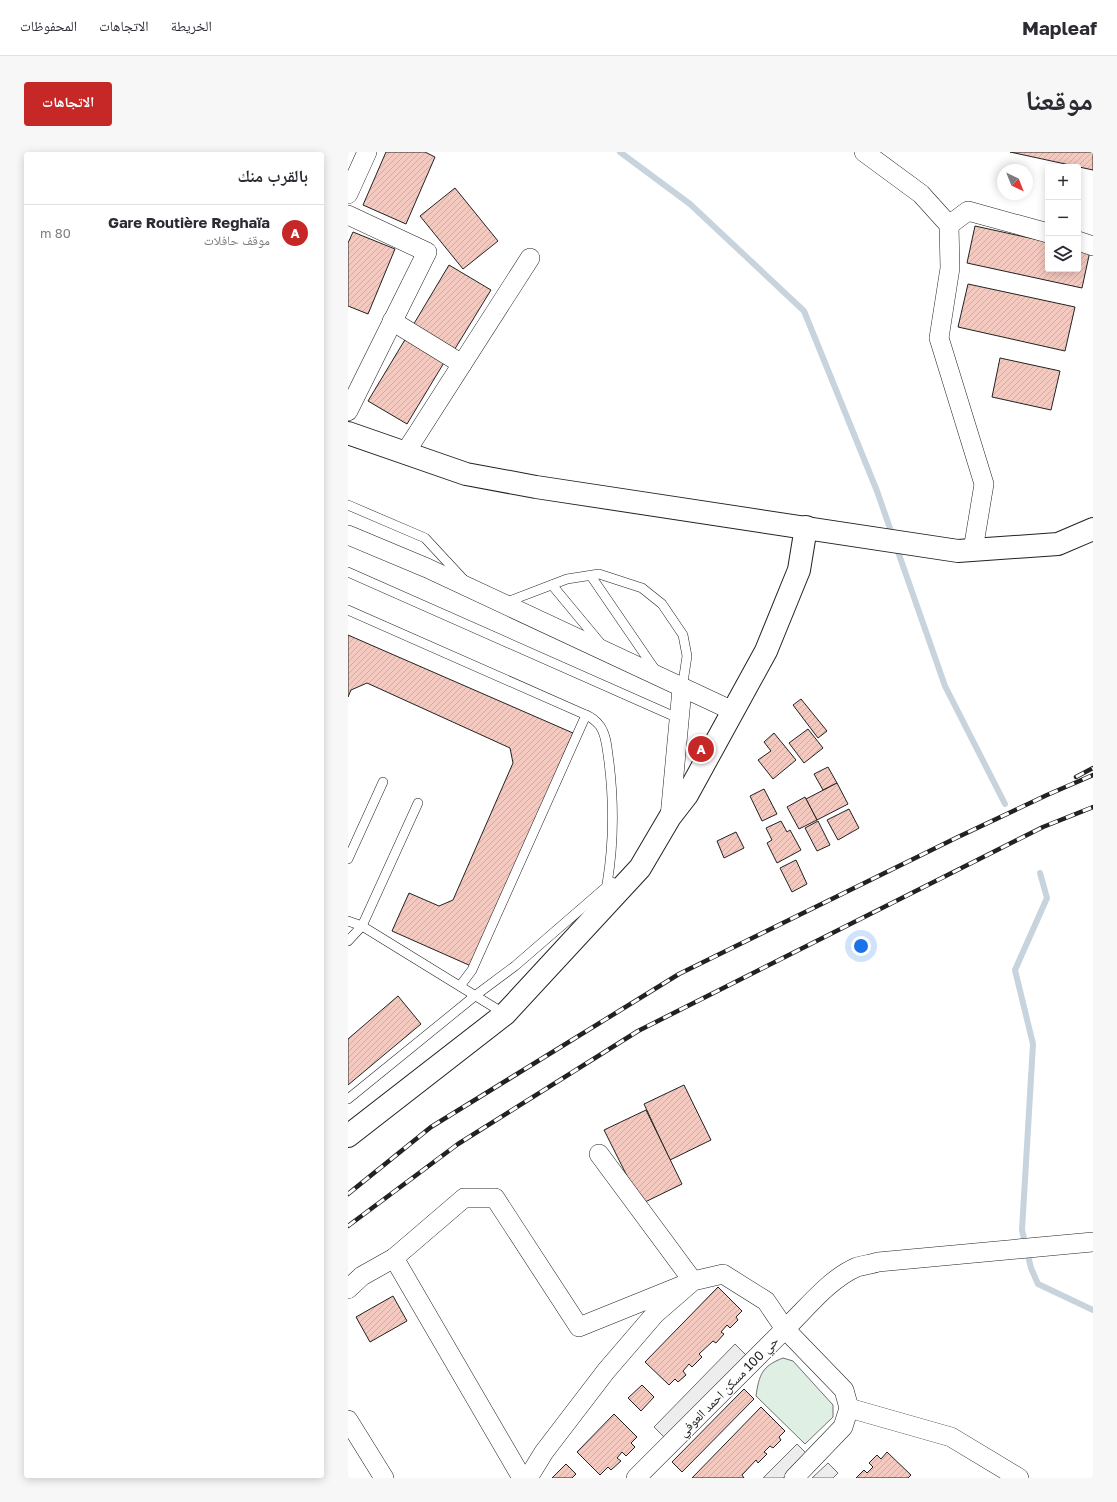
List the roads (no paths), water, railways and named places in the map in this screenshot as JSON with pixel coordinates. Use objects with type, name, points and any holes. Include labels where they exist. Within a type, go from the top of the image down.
[{"type":"main road","points":[[348,433],[466,474],[536,487],[965,550],[1058,544],[1093,529]]},
{"type":"main road","points":[[348,1136],[505,1014],[640,868],[670,817],[687,795],[766,652],[799,570],[806,527]]},
{"type":"street","points":[[348,194],[367,152]]},
{"type":"street","points":[[864,152],[920,194],[949,225],[950,268],[939,338],[984,484],[965,550]]},
{"type":"street","points":[[949,225],[968,212],[1045,232]]},
{"type":"street","points":[[348,215],[427,252],[348,411]]},
{"type":"street","points":[[1081,242],[1093,246]]},
{"type":"street","points":[[405,453],[530,258]]},
{"type":"street","points":[[392,321],[462,364]]},
{"type":"street","points":[[348,535],[427,568],[682,689],[733,711]]},
{"type":"street","points":[[670,817],[682,689]]},
{"type":"street","points":[[599,1154],[693,1281]]},
{"type":"street","points":[[348,1289],[362,1276],[394,1258],[464,1198],[495,1198],[579,1327],[693,1281],[722,1274],[766,1301],[785,1329],[839,1277],[857,1268],[878,1262],[1056,1244],[1089,1245]]},
{"type":"street","points":[[394,1258],[522,1478]]},
{"type":"street","points":[[528,1478],[544,1452],[606,1371],[656,1314],[693,1281]]},
{"type":"street","name":"حي 100 مسكن احمد العوفي","points":[[636,1478],[785,1329],[844,1390],[849,1408]]},
{"type":"street","points":[[794,1478],[843,1427],[849,1408],[951,1437],[1019,1478]]},
{"type":"street","points":[[348,1420],[384,1478]]},
{"type":"lane","points":[[348,505],[426,538],[473,590]]},
{"type":"lane","points":[[348,572],[680,719]]},
{"type":"lane","points":[[503,604],[567,579],[599,574],[642,588],[662,604],[683,635],[687,656],[682,689]]},
{"type":"lane","points":[[592,576],[661,679]]},
{"type":"lane","points":[[552,585],[609,654]]},
{"type":"lane","points":[[348,610],[591,717],[600,727],[606,742],[611,776],[614,827],[607,884]]},
{"type":"lane","points":[[460,986],[472,970],[586,715]]},
{"type":"lane","points":[[348,859],[384,782]]},
{"type":"lane","points":[[348,941],[362,926],[418,803]]},
{"type":"lane","points":[[348,1099],[476,995],[515,966],[607,884],[640,868]]},
{"type":"lane","points":[[348,920],[362,926],[505,1014]]},
{"type":"waterway","points":[[620,152],[690,204],[804,311],[877,491],[893,537]]},
{"type":"waterway","points":[[896,546],[945,686],[1005,804]]},
{"type":"waterway","points":[[1040,873],[1047,898],[1015,970],[1033,1044],[1022,1230],[1031,1268],[1038,1284],[1093,1310]]},
{"type":"railway","points":[[1076,777],[1093,768]]},
{"type":"railway","points":[[348,1194],[431,1127],[679,974],[958,837],[1093,775]]},
{"type":"railway","points":[[348,1226],[458,1144],[638,1031],[1043,827],[1093,807]]},
{"type":"place","name":"Gare Routière Reghaïa","points":[[701,749]]}]
